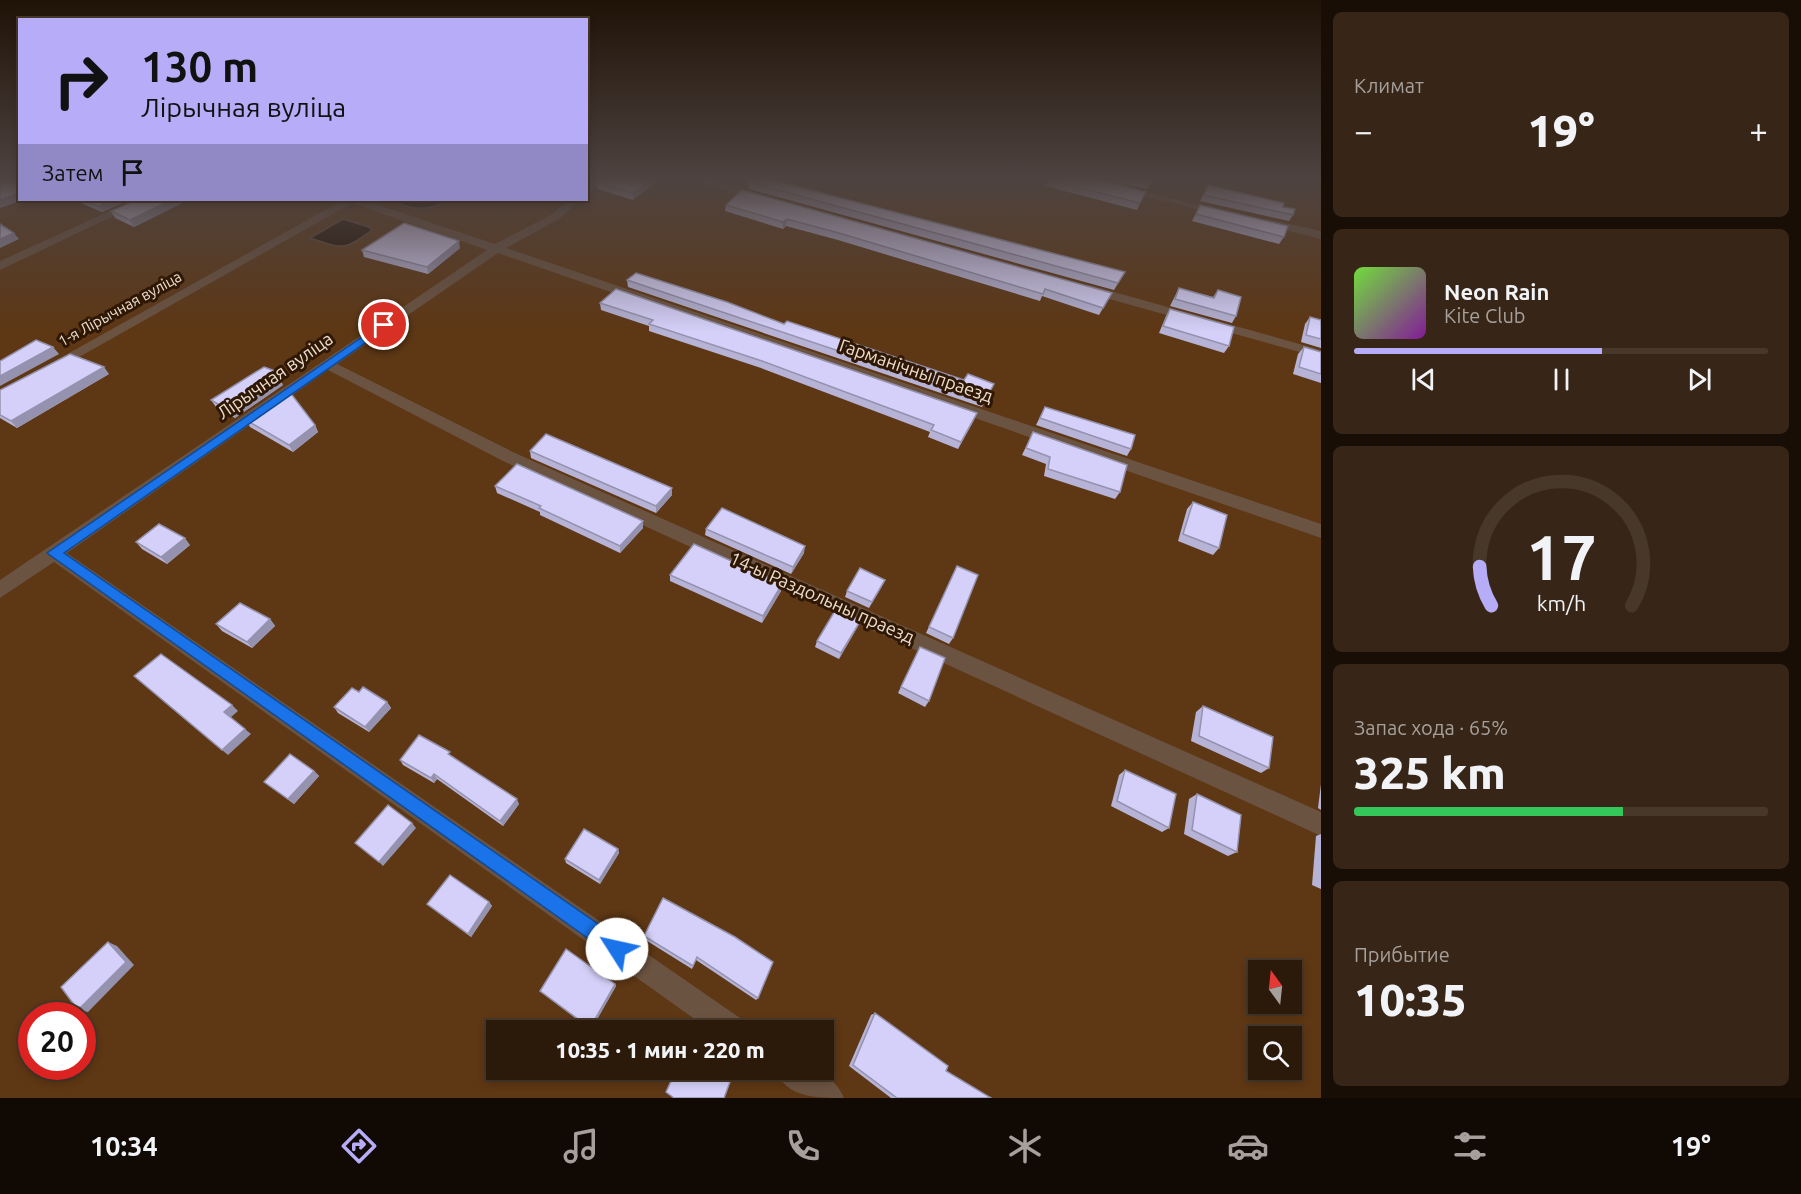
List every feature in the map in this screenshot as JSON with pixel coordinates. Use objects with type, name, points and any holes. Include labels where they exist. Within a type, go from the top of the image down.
[{"type":"lane","points":[[0,266],[77,230]]},
{"type":"lane","name":"1-я Лірычная вуліца","points":[[41,372],[297,230]]},
{"type":"lane","name":"Гарманічны праезд","points":[[445,230],[1321,531]]},
{"type":"lane","name":"Лірычная вуліца","points":[[0,590],[327,364],[499,248],[531,230]]},
{"type":"lane","points":[[1300,230],[1321,235]]},
{"type":"lane","points":[[1082,287],[1321,354]]},
{"type":"lane","name":"14-ы Раздольны праезд","points":[[327,364],[509,457],[1321,824]]},
{"type":"lane","points":[[54,553],[719,1020]]},
{"type":"lane","points":[[803,1080],[829,1098]]},
{"type":"shaded area","points":[[0,230],[1321,230],[1321,1098],[0,1098]]},
{"type":"shaded area","points":[[323,230],[372,230],[355,242],[343,246],[310,238]]},
{"type":"building","points":[[0,230],[10,230],[14,233],[0,239]]},
{"type":"building","points":[[393,230],[426,230],[459,241],[427,267],[362,250]]},
{"type":"building","points":[[829,230],[887,230],[1112,293],[1103,308],[1045,289],[1043,294]]},
{"type":"building","points":[[925,230],[965,230],[1125,272],[1118,283]]},
{"type":"building","points":[[1258,230],[1286,230],[1284,237]]},
{"type":"building","points":[[636,273],[727,302],[784,324],[787,321],[964,380],[968,374],[994,384],[985,400],[627,280]]},
{"type":"building","points":[[1179,288],[1214,298],[1218,290],[1241,297],[1236,316],[1175,299]]},
{"type":"building","points":[[616,289],[977,413],[961,442],[931,430],[934,425],[762,361],[649,324],[653,320],[600,303]]},
{"type":"building","points":[[1170,309],[1234,327],[1229,346],[1163,326]]},
{"type":"building","points":[[1310,317],[1321,320],[1321,339],[1306,335]]},
{"type":"building","points":[[36,340],[53,347],[0,376],[0,361]]},
{"type":"building","points":[[1304,347],[1321,352],[1321,374],[1299,367]]},
{"type":"building","points":[[70,354],[104,367],[11,421],[0,415],[0,390]]},
{"type":"building","points":[[264,367],[275,371],[280,378],[230,411],[211,400]]},
{"type":"building","points":[[289,391],[315,425],[289,445],[246,420]]},
{"type":"building","points":[[1045,407],[1135,435],[1131,449],[1040,418]]},
{"type":"building","points":[[1033,432],[1127,465],[1120,492],[1048,469],[1050,457],[1026,448]]},
{"type":"building","points":[[546,434],[672,488],[656,506],[530,451]]},
{"type":"building","points":[[517,464],[643,521],[620,546],[539,508],[541,506],[495,486]]},
{"type":"building","points":[[1193,502],[1227,515],[1219,548],[1183,534]]},
{"type":"building","points":[[722,508],[805,546],[793,567],[706,529]]},
{"type":"building","points":[[159,524],[185,538],[161,557],[136,542]]},
{"type":"building","points":[[694,544],[782,584],[763,616],[670,575]]},
{"type":"building","points":[[957,566],[978,575],[953,638],[929,627]]},
{"type":"building","points":[[860,568],[885,580],[872,602],[847,591]]},
{"type":"building","points":[[240,603],[270,619],[247,642],[216,624]]},
{"type":"building","points":[[836,609],[861,620],[841,653],[817,641]]},
{"type":"building","points":[[920,647],[945,658],[929,701],[901,687]]},
{"type":"building","points":[[161,654],[232,705],[224,712],[245,729],[222,750],[134,676]]},
{"type":"building","points":[[363,687],[387,702],[365,727],[334,707],[352,688],[359,692]]},
{"type":"building","points":[[1203,706],[1273,737],[1269,768],[1199,736]]},
{"type":"building","points":[[419,735],[450,752],[448,754],[517,799],[500,821],[434,774],[431,778],[400,760]]},
{"type":"building","points":[[290,754],[314,771],[288,799],[264,782]]},
{"type":"building","points":[[1125,770],[1176,794],[1169,828],[1117,801]]},
{"type":"building","points":[[1197,794],[1241,815],[1237,852],[1192,830]]},
{"type":"building","points":[[388,805],[412,823],[379,862],[355,843]]},
{"type":"building","points":[[584,829],[618,849],[599,880],[565,859]]},
{"type":"building","points":[[450,875],[489,902],[468,934],[427,904]]},
{"type":"building","points":[[663,898],[735,937],[773,962],[758,998],[697,957],[693,966],[644,936]]},
{"type":"building","points":[[108,942],[126,962],[86,1002],[72,1002],[61,987]]},
{"type":"building","points":[[566,949],[615,984],[595,1020],[579,1020],[540,991]]},
{"type":"building","points":[[875,1013],[948,1066],[946,1071],[991,1098],[897,1098],[853,1065]]},
{"type":"building","points":[[671,1080],[731,1080],[724,1098],[674,1098],[666,1092]]},
{"type":"route","points":[[384,325],[54,553],[617,949]]}]
